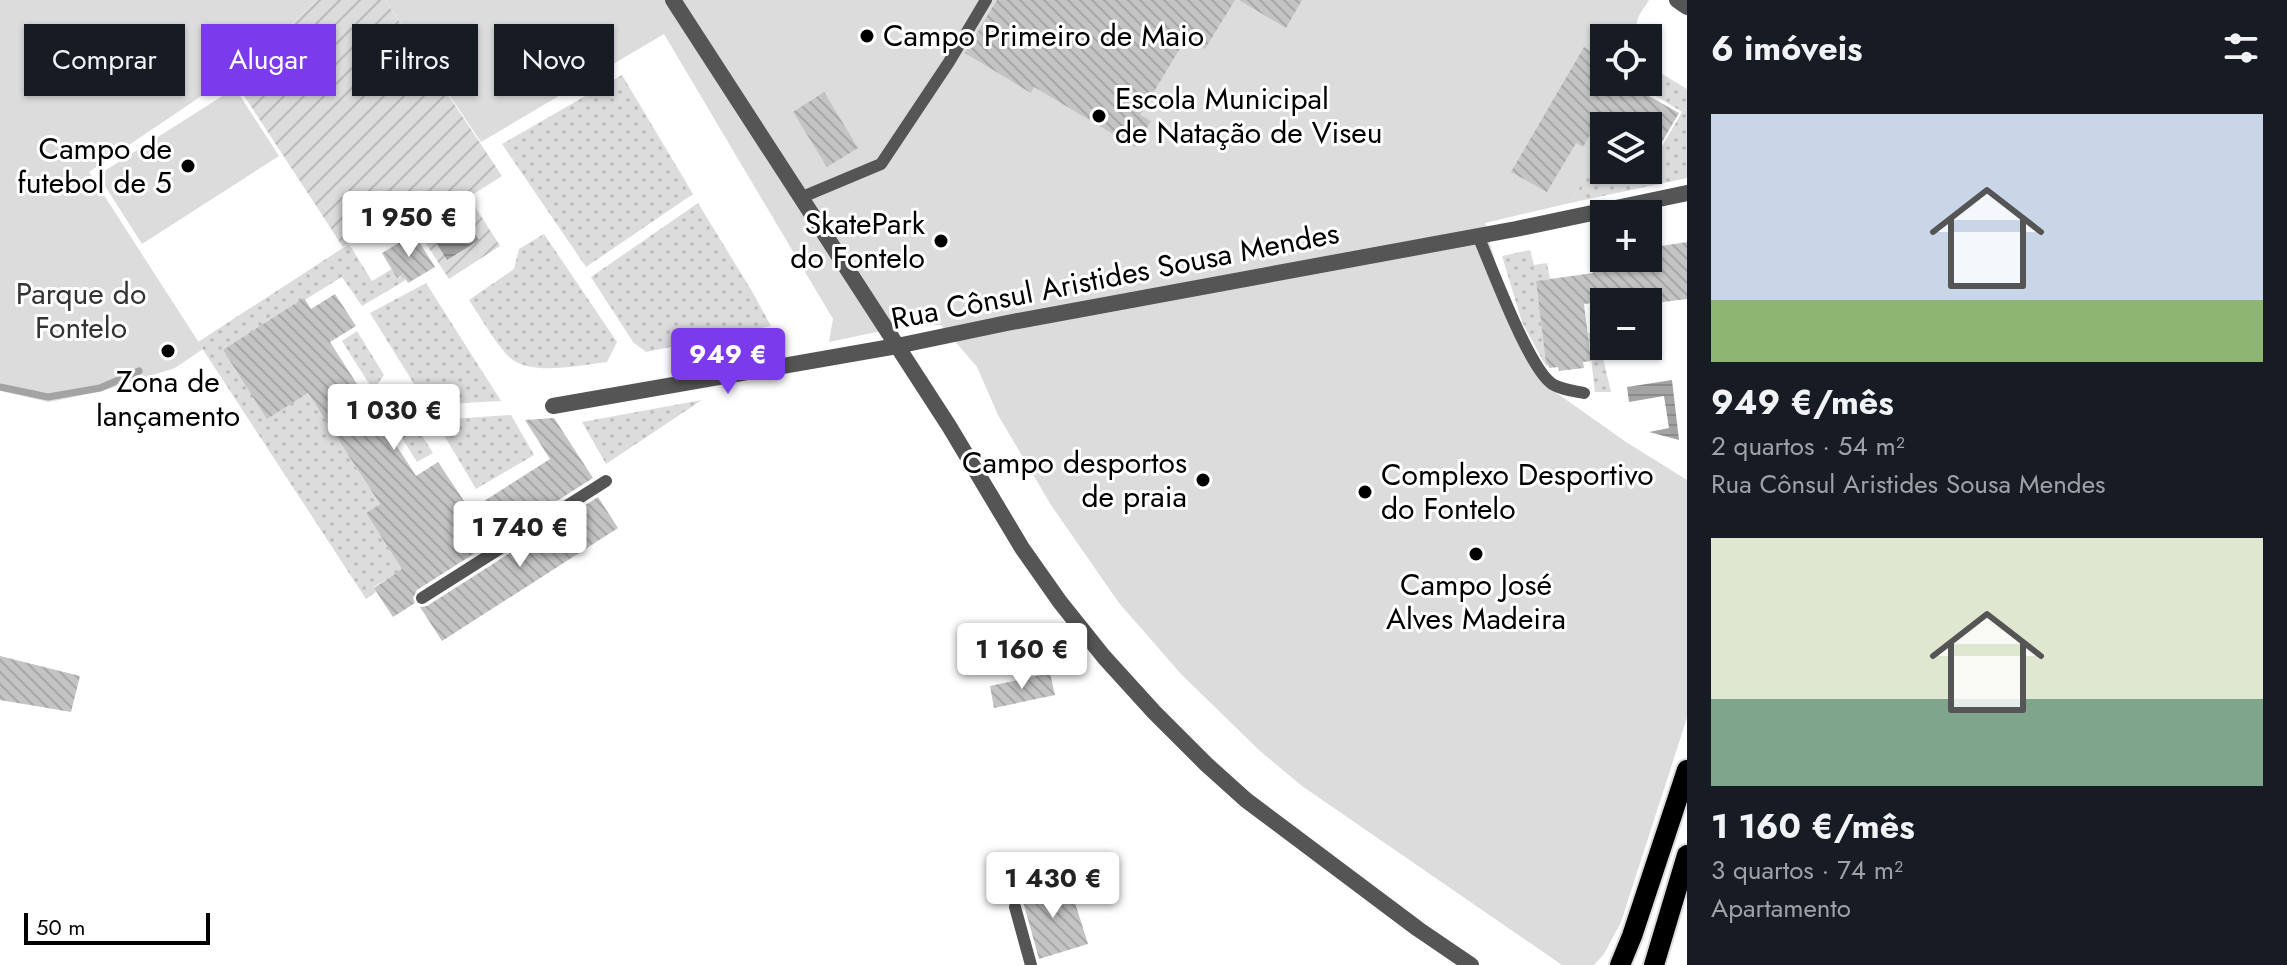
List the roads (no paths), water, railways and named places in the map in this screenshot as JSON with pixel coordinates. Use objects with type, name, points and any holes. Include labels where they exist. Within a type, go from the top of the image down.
[{"type":"main road","points":[[1620,965],[1687,770]]},
{"type":"main road","points":[[1654,965],[1687,855]]},
{"type":"street","points":[[673,0],[949,426],[1022,548],[1052,592],[1104,657],[1154,712],[1246,800],[1471,965]]},
{"type":"street","points":[[1677,0],[1687,7]]},
{"type":"street","name":"Rua Cônsul Aristides Sousa Mendes","points":[[553,406],[897,346],[1478,236],[1687,193]]},
{"type":"lane","points":[[800,198],[879,166],[949,62],[986,0]]},
{"type":"lane","points":[[1478,236],[1541,374],[1554,385],[1584,393]]},
{"type":"lane","points":[[422,598],[606,481]]},
{"type":"lane","points":[[1015,907],[1031,965]]},
{"type":"waterway","points":[[0,387],[48,397],[100,388],[139,371]]},
{"type":"place","name":"Campo Primeiro de Maio","points":[[867,36]]},
{"type":"place","name":"Escola Municipal de Natação de Viseu","points":[[1099,116]]},
{"type":"place","name":"Campo de futebol de 5","points":[[188,166]]},
{"type":"place","name":"SkatePark do Fontelo","points":[[941,241]]},
{"type":"place","name":"Zona de lançamento","points":[[168,351]]},
{"type":"place","name":"Campo desportos de praia","points":[[1203,480]]},
{"type":"place","name":"Complexo Desportivo do Fontelo","points":[[1365,492]]},
{"type":"place","name":"Campo José Alves Madeira","points":[[1476,554]]},
{"type":"park label","name":"Parque do Fontelo","points":[[81,311]]}]
